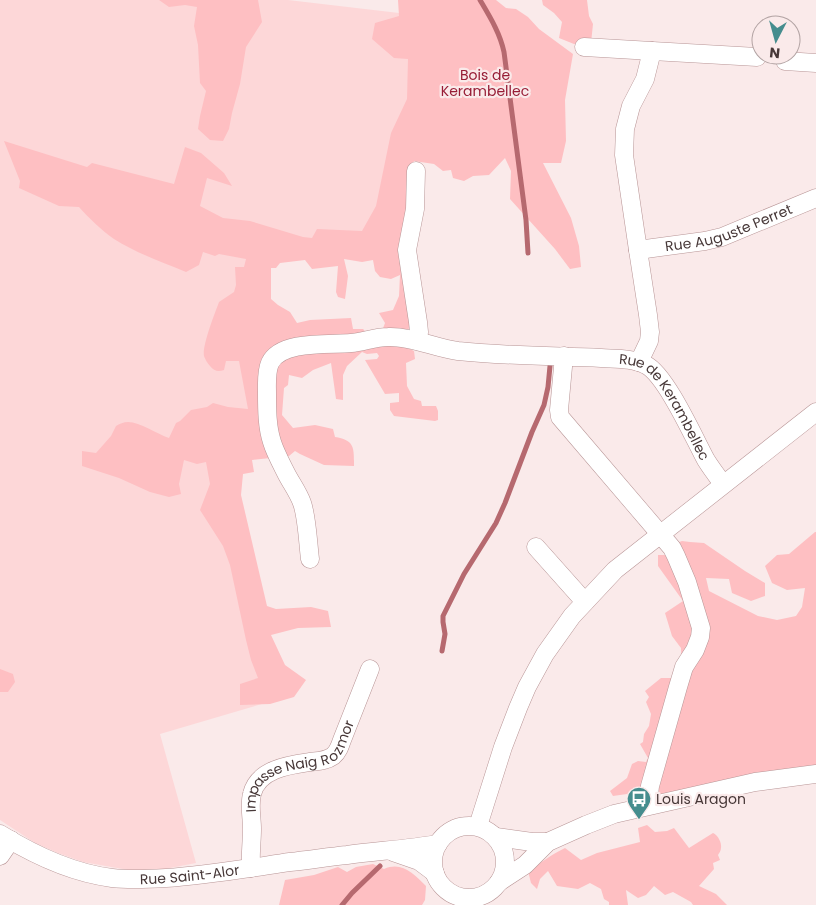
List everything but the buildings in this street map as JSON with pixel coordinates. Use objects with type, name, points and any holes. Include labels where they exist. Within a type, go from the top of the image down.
[{"type":"street","points":[[584,47],[751,57]]},
{"type":"street","points":[[639,362],[649,341],[650,332],[624,155],[624,129],[631,106],[645,79],[652,51]]},
{"type":"street","points":[[801,62],[816,63]]},
{"type":"street","points":[[416,171],[415,209],[407,250],[418,322],[418,341]]},
{"type":"street","name":"Rue Auguste Perret","points":[[638,250],[722,237],[816,198]]},
{"type":"street","name":"Rue de Kerambellec","points":[[310,559],[302,501],[271,440],[267,403],[267,374],[270,362],[284,351],[308,345],[350,343],[386,336],[460,351],[616,359],[639,362],[652,369],[660,379],[692,432],[706,460],[723,484]]},
{"type":"street","points":[[564,356],[560,417],[672,548],[687,582],[701,628],[695,650],[684,667],[650,786],[651,805]]},
{"type":"street","points":[[478,826],[506,737],[527,687],[553,641],[572,616],[615,570],[816,412]]},
{"type":"street","points":[[536,547],[585,602]]},
{"type":"street","name":"Impasse Naig Rozmor","points":[[252,868],[250,857],[252,837],[251,800],[252,793],[258,782],[279,768],[325,760],[334,755],[340,745],[370,669]]},
{"type":"street","points":[[499,882],[503,874],[505,856],[496,837],[488,830],[478,826],[454,828],[438,844],[434,854],[433,865],[446,899],[482,896],[525,865],[548,842],[602,818],[620,812],[755,782],[816,774]]},
{"type":"street","points":[[0,856],[5,837]]},
{"type":"street","name":"Rue Saint-Alor","points":[[5,837],[32,852],[67,867],[112,878],[128,879],[180,877],[438,844]]},
{"type":"street","points":[[496,837],[532,842],[548,842]]},
{"type":"street","name":"Rue Saint-Alor","points":[[388,850],[419,861],[435,873]]},
{"type":"shaded area","points":[[0,0],[288,0],[399,13],[420,21],[405,159],[400,258],[259,249],[261,394],[231,468],[282,698],[160,734],[196,863],[165,869],[134,871],[83,862],[35,843],[0,820]]},
{"type":"green space","points":[[159,0],[258,0],[262,22],[246,47],[240,84],[229,129],[223,141],[210,140],[198,129],[206,91],[200,83],[198,45],[194,26],[197,7],[185,5],[169,7]]},
{"type":"green space","name":"Bois de Kerambellec","points":[[398,0],[496,0],[506,8],[516,9],[528,17],[539,29],[573,54],[565,100],[566,141],[561,163],[543,163],[571,218],[579,246],[581,267],[570,269],[555,249],[510,199],[511,171],[505,158],[489,175],[473,176],[464,181],[453,178],[451,170],[443,171],[434,164],[414,161],[410,187],[415,327],[404,330],[382,331],[385,323],[379,313],[393,310],[399,296],[400,275],[391,279],[380,277],[375,271],[373,260],[362,262],[344,259],[348,276],[345,299],[338,297],[336,292],[338,266],[312,269],[305,260],[280,263],[276,268],[271,268],[271,299],[290,312],[297,323],[310,320],[351,318],[353,329],[363,329],[369,335],[394,341],[414,351],[415,359],[406,363],[407,386],[414,399],[421,401],[422,406],[436,406],[438,420],[394,416],[390,410],[390,403],[399,402],[399,393],[385,394],[365,360],[377,359],[379,356],[377,353],[367,354],[362,352],[347,366],[343,375],[343,400],[336,399],[331,363],[313,370],[302,378],[289,375],[288,385],[284,388],[282,415],[293,428],[315,425],[333,429],[335,437],[346,440],[352,446],[354,466],[324,465],[295,451],[289,456],[252,460],[254,472],[243,474],[241,495],[267,606],[276,609],[311,607],[328,611],[331,627],[298,628],[271,635],[285,665],[306,680],[294,697],[270,704],[240,705],[240,684],[258,678],[246,640],[230,565],[223,546],[200,510],[210,484],[206,462],[197,464],[184,460],[179,484],[181,494],[169,497],[150,492],[119,478],[82,466],[82,451],[96,453],[111,436],[116,426],[123,423],[138,424],[169,438],[176,423],[191,410],[207,407],[213,403],[248,409],[239,361],[226,361],[224,370],[216,371],[207,363],[204,356],[209,329],[219,302],[234,292],[236,285],[235,267],[244,267],[246,259],[219,254],[215,256],[203,252],[199,265],[186,272],[131,249],[104,232],[79,207],[59,206],[19,188],[20,181],[4,141],[87,167],[92,163],[174,184],[185,147],[201,153],[224,173],[232,186],[207,178],[200,206],[223,218],[250,221],[312,238],[317,229],[362,231],[376,206],[391,133],[407,99],[408,59],[394,58],[372,39],[375,23],[399,16]]},
{"type":"green space","points":[[542,0],[587,0],[589,16],[593,24],[591,43],[579,46],[559,38],[562,22],[543,5]]},
{"type":"green space","points":[[815,532],[816,769],[669,795],[642,796],[634,793],[613,796],[610,791],[627,778],[632,764],[638,761],[646,762],[648,758],[640,744],[643,742],[644,734],[649,726],[651,714],[646,702],[649,697],[645,691],[661,678],[682,678],[681,648],[672,636],[665,613],[683,601],[658,566],[658,555],[665,555],[667,557],[677,543],[682,541],[704,543],[765,583],[765,596],[751,601],[732,593],[729,579],[706,578],[709,591],[758,616],[777,620],[796,616],[802,607],[805,588],[787,590],[772,583],[765,566],[777,555],[789,554]]},
{"type":"green space","points":[[0,669],[13,674],[15,682],[8,692],[0,692]]},
{"type":"green space","points":[[647,825],[655,832],[674,828],[689,848],[713,833],[716,835],[721,844],[721,850],[718,855],[720,860],[713,863],[714,869],[699,886],[716,894],[727,905],[693,905],[673,892],[665,895],[654,886],[646,895],[638,898],[626,890],[628,905],[609,905],[609,902],[604,899],[601,889],[590,883],[578,889],[557,886],[548,871],[540,879],[537,889],[531,883],[528,871],[560,850],[565,848],[581,860],[597,853],[640,842],[638,828]]},
{"type":"green space","points":[[373,864],[384,869],[390,867],[402,868],[417,877],[426,886],[425,900],[422,905],[279,905],[285,880],[314,875],[338,867],[347,872],[356,867]]},
{"type":"waterway","points":[[480,0],[491,19],[504,52],[526,220],[528,253]]},
{"type":"waterway","points":[[442,651],[445,634],[443,616],[464,574],[496,523],[505,503],[544,405],[550,366]]},
{"type":"waterway","points":[[342,905],[380,866]]},
{"type":"place","name":"Louis Aragon","points":[[639,820]]}]
